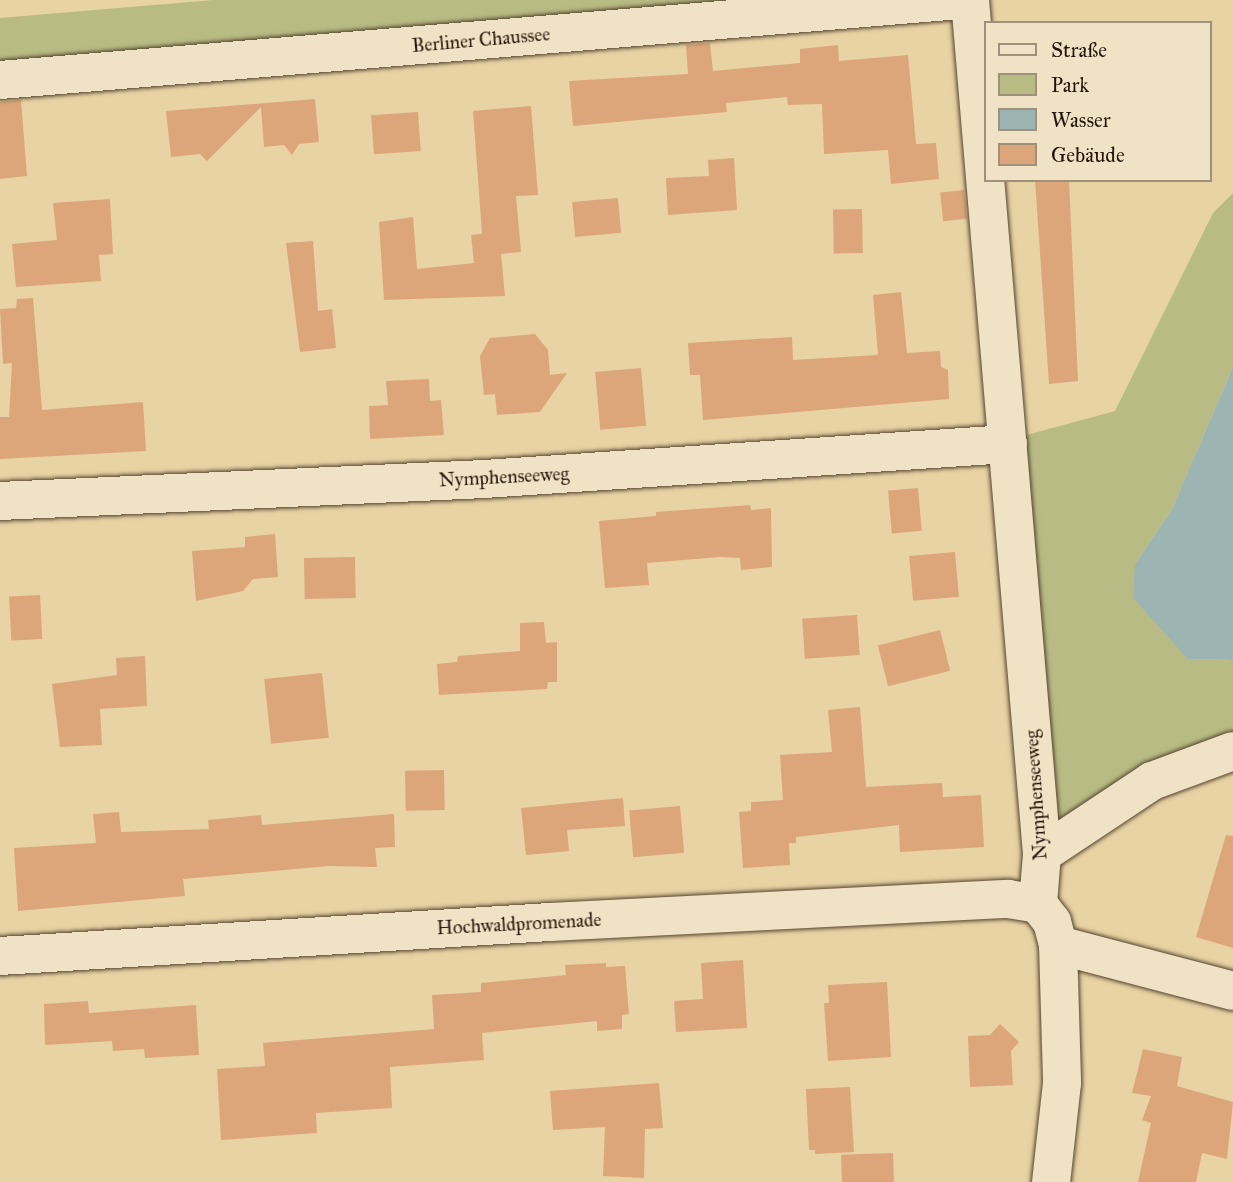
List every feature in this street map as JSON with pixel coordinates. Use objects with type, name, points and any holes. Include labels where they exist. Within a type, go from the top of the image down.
[{"type":"street","name":"Berliner Chaussee","points":[[0,80],[961,0]]},
{"type":"street","name":"Nymphenseeweg","points":[[970,0],[984,164]]},
{"type":"street","name":"Nymphenseeweg","points":[[986,182],[1042,854],[1038,904]]},
{"type":"street","name":"Nymphenseeweg","points":[[0,501],[484,479],[1008,444]]},
{"type":"street","points":[[1042,854],[1152,781],[1233,751]]},
{"type":"street","name":"Hochwaldpromenade","points":[[0,956],[578,920],[1008,899],[1038,904]]},
{"type":"street","points":[[1038,904],[1052,922],[1058,945],[1062,1083],[1051,1182]]},
{"type":"street","points":[[1058,945],[1233,991]]},
{"type":"green space","points":[[213,0],[763,0],[0,65],[0,18]]},
{"type":"green space","points":[[1233,193],[1233,367],[1171,511],[1135,564],[1188,659],[1233,660],[1233,743],[1047,845],[1019,437],[1115,411],[1213,213]]},
{"type":"water","points":[[1233,367],[1233,660],[1188,659],[1133,598],[1135,564],[1171,511]]},
{"type":"building","points":[[710,43],[713,71],[800,63],[800,49],[838,45],[839,61],[908,55],[916,144],[936,143],[939,179],[891,184],[888,150],[824,154],[822,104],[788,105],[787,97],[726,103],[727,112],[573,126],[569,81],[688,74],[686,45]]},
{"type":"building","points":[[315,99],[319,142],[299,144],[292,155],[284,145],[264,147],[261,107],[207,161],[200,154],[171,157],[166,111]]},
{"type":"building","points":[[21,100],[27,176],[0,179],[0,102]]},
{"type":"building","points":[[531,106],[538,195],[516,196],[521,252],[501,254],[505,296],[384,300],[379,222],[413,217],[417,269],[474,263],[471,235],[482,234],[473,111]]},
{"type":"building","points":[[418,112],[421,151],[374,154],[371,115]]},
{"type":"building","points":[[734,158],[737,210],[668,215],[666,178],[709,176],[708,160]]},
{"type":"building","points":[[1035,182],[1069,182],[1078,381],[1049,384]]},
{"type":"building","points":[[964,190],[967,219],[943,221],[940,193]]},
{"type":"building","points":[[618,198],[621,233],[575,237],[572,202]]},
{"type":"building","points":[[110,199],[113,254],[99,255],[101,281],[16,287],[12,244],[57,240],[53,203]]},
{"type":"building","points":[[862,209],[863,253],[834,253],[833,210]]},
{"type":"building","points":[[313,241],[318,311],[332,309],[336,348],[300,352],[286,243]]},
{"type":"building","points":[[901,292],[907,353],[940,351],[941,367],[948,370],[949,399],[703,420],[700,375],[690,375],[688,343],[792,337],[793,360],[878,355],[873,295]]},
{"type":"building","points":[[33,298],[42,410],[143,402],[146,451],[0,459],[0,417],[9,417],[12,363],[3,364],[0,309],[16,308],[17,299]]},
{"type":"building","points":[[535,334],[548,350],[550,375],[567,373],[540,412],[497,415],[495,394],[484,395],[480,356],[490,338]]},
{"type":"building","points":[[641,368],[646,426],[600,430],[595,372]]},
{"type":"building","points":[[429,379],[430,401],[441,400],[444,435],[370,439],[369,406],[388,405],[386,381]]},
{"type":"building","points":[[918,488],[922,531],[892,533],[888,491]]},
{"type":"building","points":[[750,505],[751,510],[771,508],[772,567],[741,570],[740,558],[720,557],[647,563],[649,585],[605,588],[599,521],[656,516],[656,512]]},
{"type":"building","points":[[275,534],[278,577],[253,579],[243,591],[196,601],[192,551],[245,547],[245,537]]},
{"type":"building","points":[[955,552],[959,597],[913,601],[909,556]]},
{"type":"building","points":[[355,557],[356,598],[305,599],[304,558]]},
{"type":"building","points":[[40,595],[42,639],[11,641],[9,597]]},
{"type":"building","points":[[857,615],[860,655],[805,659],[802,619]]},
{"type":"building","points":[[544,622],[546,643],[557,642],[557,682],[548,682],[547,689],[439,695],[437,664],[457,662],[458,656],[520,651],[520,623]]},
{"type":"building","points":[[940,630],[950,671],[888,686],[878,645]]},
{"type":"building","points":[[145,656],[147,706],[100,709],[102,745],[60,747],[52,684],[117,675],[116,658]]},
{"type":"building","points":[[322,673],[329,738],[271,744],[264,679]]},
{"type":"building","points":[[860,707],[866,787],[942,783],[943,797],[981,795],[984,847],[900,852],[899,825],[796,837],[796,843],[789,843],[790,865],[743,868],[739,812],[751,811],[751,802],[783,800],[780,755],[832,752],[828,710]]},
{"type":"building","points":[[444,770],[445,810],[406,811],[405,771]]},
{"type":"building","points":[[623,798],[625,826],[567,830],[569,851],[526,855],[521,808]]},
{"type":"building","points":[[680,806],[684,853],[633,857],[629,810]]},
{"type":"building","points":[[119,812],[121,832],[209,829],[208,820],[261,815],[262,825],[394,814],[395,847],[375,848],[377,867],[329,866],[183,879],[185,896],[18,911],[14,848],[96,843],[93,814]]},
{"type":"building","points":[[1226,835],[1233,836],[1233,948],[1196,937]]},
{"type":"building","points":[[743,960],[747,1028],[676,1032],[674,1001],[703,999],[701,963]]},
{"type":"building","points":[[606,963],[606,967],[625,966],[629,1014],[622,1015],[622,1029],[597,1031],[597,1021],[482,1033],[484,1060],[390,1067],[392,1108],[316,1113],[317,1133],[221,1140],[217,1069],[265,1066],[263,1043],[434,1029],[432,995],[481,992],[481,983],[566,975],[565,965]]},
{"type":"building","points":[[887,982],[891,1057],[828,1061],[824,1003],[829,1003],[828,985]]},
{"type":"building","points":[[88,1001],[89,1013],[196,1005],[199,1055],[145,1058],[144,1049],[113,1051],[112,1041],[45,1045],[44,1004]]},
{"type":"building","points":[[1000,1024],[1019,1042],[1011,1051],[1013,1085],[970,1087],[968,1036],[990,1035]]},
{"type":"building","points":[[1143,1049],[1182,1057],[1177,1086],[1233,1102],[1227,1159],[1202,1153],[1196,1182],[1138,1182],[1151,1123],[1142,1120],[1151,1096],[1132,1093]]},
{"type":"building","points":[[659,1083],[663,1128],[645,1129],[644,1178],[603,1176],[605,1127],[553,1130],[550,1091]]},
{"type":"building","points":[[850,1087],[854,1152],[815,1154],[815,1150],[809,1150],[806,1089]]},
{"type":"building","points":[[893,1153],[894,1182],[842,1182],[841,1155]]}]
